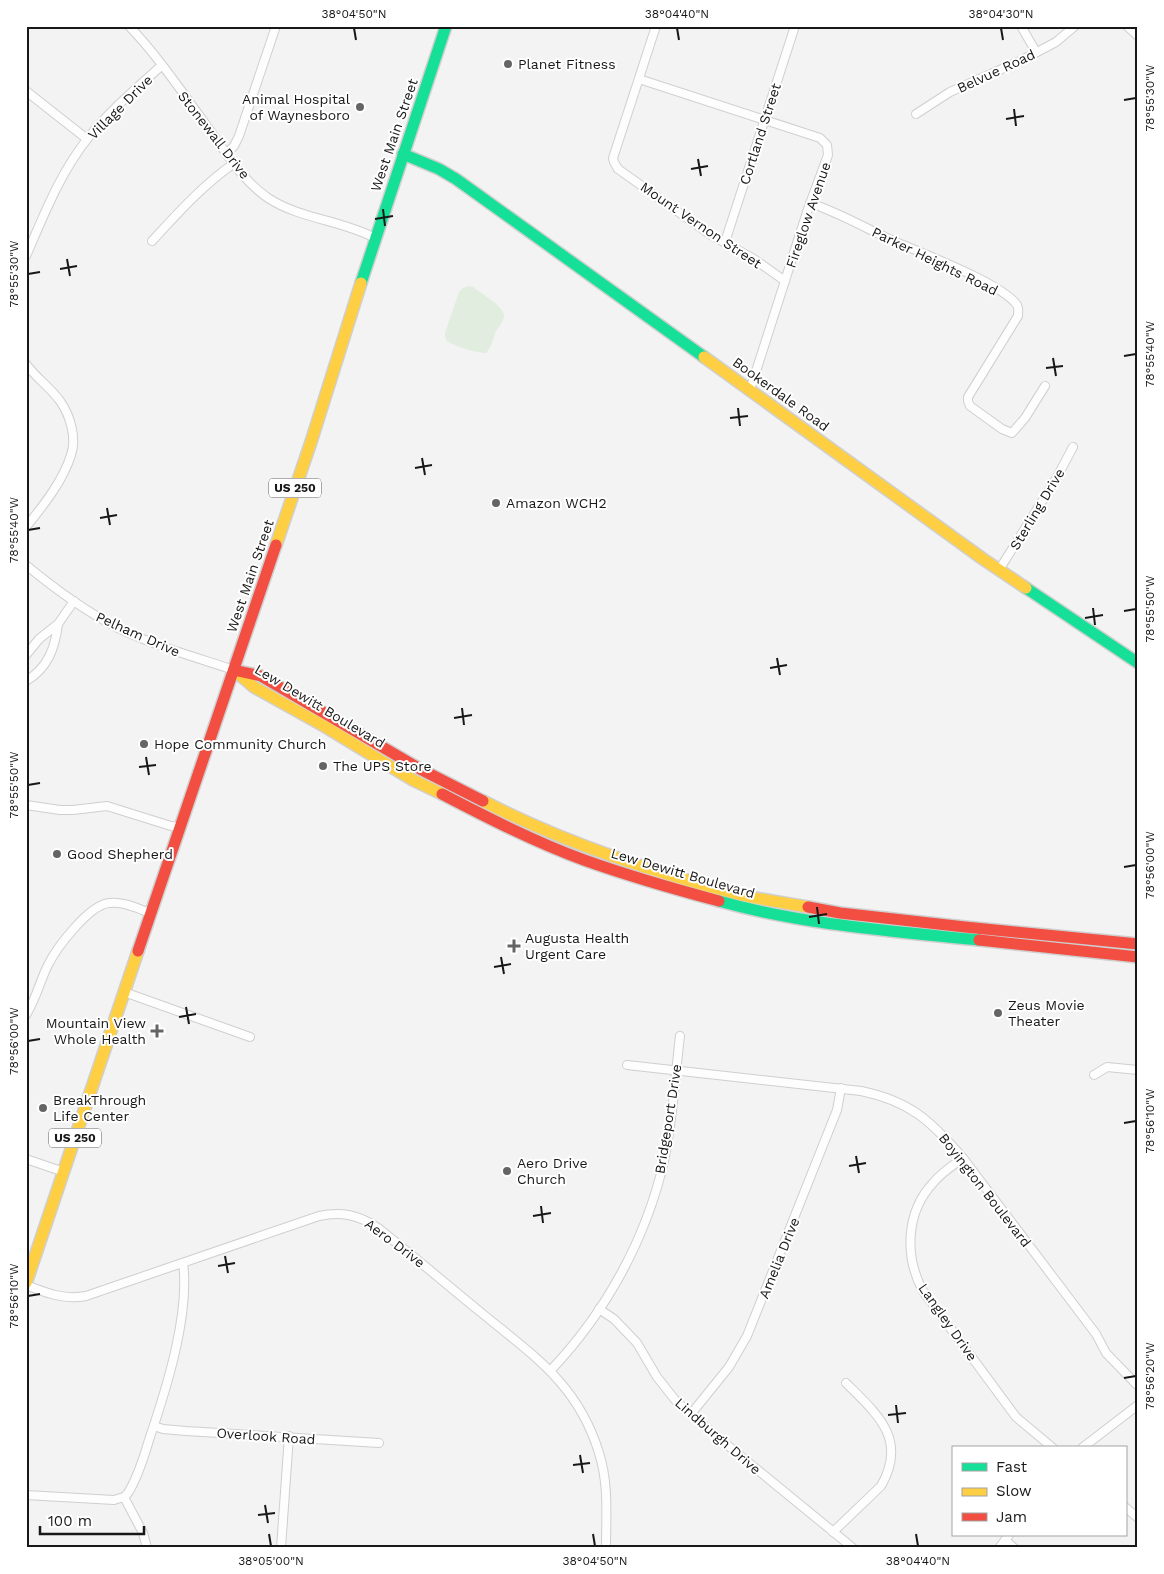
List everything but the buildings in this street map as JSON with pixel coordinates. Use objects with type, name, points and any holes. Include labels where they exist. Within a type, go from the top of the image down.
[{"type":"main road","name":"West Main Street","points":[[124,992],[334,371],[375,238],[446,26]]},
{"type":"main road","name":"Bookerdale Road","points":[[403,154],[450,175],[999,570],[1138,663]]},
{"type":"main road","name":"Lew Dewitt Boulevard","points":[[234,670],[261,676],[420,769],[514,817],[587,847],[640,866],[742,894],[840,913],[1138,944]]},
{"type":"main road","name":"Lew Dewitt Boulevard","points":[[234,670],[254,687],[324,726],[413,780],[509,828],[582,859],[636,878],[739,907],[838,925],[1138,957]]},
{"type":"main road","name":"US 250","points":[[26,1284],[124,992]]},
{"type":"street","name":"Stonewall Drive","points":[[129,26],[233,164],[256,188],[280,205],[296,212],[353,228],[375,238]]},
{"type":"street","points":[[226,154],[234,146],[239,136],[276,26]]},
{"type":"street","name":"Mount Vernon Street","points":[[656,26],[613,158],[614,162],[618,169],[711,234],[754,259],[785,281]]},
{"type":"street","name":"Cortland Street","points":[[725,242],[795,26]]},
{"type":"street","points":[[1022,26],[1036,52]]},
{"type":"street","name":"Belvue Road","points":[[916,114],[950,92],[1056,42],[1075,26]]},
{"type":"street","points":[[1127,26],[1138,36]]},
{"type":"street","name":"Village Drive","points":[[26,256],[62,176],[87,139],[105,118],[161,66]]},
{"type":"street","name":"Fireglow Avenue","points":[[638,79],[820,138],[827,145],[828,155],[810,203],[750,390]]},
{"type":"street","points":[[26,91],[87,139]]},
{"type":"street","points":[[152,241],[192,197],[215,176],[233,164]]},
{"type":"street","name":"Parker Heights Road","points":[[810,203],[974,276],[1004,294],[1016,304],[1018,316],[968,397],[970,406],[1002,429],[1012,433],[1025,418],[1045,386]]},
{"type":"street","points":[[26,364],[60,401],[70,419],[73,438],[72,455],[63,473],[26,527]]},
{"type":"street","name":"Sterling Drive","points":[[999,570],[1056,479],[1073,447]]},
{"type":"street","name":"Pelham Drive","points":[[26,565],[98,617],[138,637],[234,670]]},
{"type":"street","points":[[26,655],[39,639],[58,624],[74,601]]},
{"type":"street","points":[[26,680],[38,672],[50,658],[54,648],[58,624]]},
{"type":"street","points":[[26,805],[60,810],[107,806],[171,826],[181,827]]},
{"type":"street","points":[[26,1015],[35,1000],[46,969],[57,950],[94,909],[103,904],[113,903],[127,905],[151,913]]},
{"type":"street","points":[[838,925],[840,913]]},
{"type":"street","points":[[124,992],[250,1037]]},
{"type":"street","name":"Bridgeport Drive","points":[[599,1309],[632,1252],[654,1196],[665,1151],[680,1036]]},
{"type":"street","name":"Boyington Boulevard","points":[[627,1065],[841,1088],[888,1097],[908,1107],[941,1132],[1096,1334],[1106,1353],[1138,1386]]},
{"type":"street","points":[[1094,1075],[1107,1067],[1138,1070]]},
{"type":"street","name":"Amelia Drive","points":[[691,1414],[729,1367],[747,1336],[837,1110],[841,1088]]},
{"type":"street","points":[[26,1158],[64,1172]]},
{"type":"street","name":"Langley Drive","points":[[962,1158],[931,1184],[916,1209],[912,1221],[910,1240],[914,1272],[923,1291],[1016,1417],[1051,1446]]},
{"type":"street","name":"Aero Drive","points":[[26,1284],[62,1297],[76,1298],[86,1296],[319,1216],[339,1213],[355,1216],[378,1228],[550,1370],[577,1404],[594,1436],[603,1467],[606,1492],[606,1548]]},
{"type":"street","points":[[26,1495],[114,1500],[124,1497],[131,1488],[154,1426],[174,1355],[184,1301],[185,1277],[183,1264]]},
{"type":"street","points":[[550,1370],[582,1333],[599,1309]]},
{"type":"street","name":"Lindburgh Drive","points":[[599,1309],[614,1319],[630,1336],[644,1354],[667,1391],[691,1414],[853,1548]]},
{"type":"street","points":[[834,1532],[881,1486],[886,1477],[892,1451],[888,1431],[870,1407],[846,1383]]},
{"type":"street","points":[[1084,1446],[1138,1405]]},
{"type":"street","name":"Overlook Road","points":[[154,1426],[163,1429],[186,1431],[289,1436],[379,1444]]},
{"type":"street","points":[[281,1548],[289,1436]]},
{"type":"street","points":[[124,1497],[143,1533],[147,1548]]},
{"type":"street","points":[[1126,1508],[1138,1518]]},
{"type":"street","points":[[999,1548],[1007,1538],[1014,1548]]},
{"type":"green space","points":[[468,286],[473,287],[492,300],[504,313],[503,321],[486,353],[460,347],[450,343],[445,338],[459,292]]},
{"type":"traffic: fast","points":[[361,283],[446,26]]},
{"type":"traffic: fast","points":[[403,154],[439,169],[456,179],[704,357]]},
{"type":"traffic: fast","points":[[1026,588],[1138,663]]},
{"type":"traffic: fast","points":[[719,901],[816,922],[979,940]]},
{"type":"traffic: slow","points":[[276,545],[311,442],[361,283]]},
{"type":"traffic: slow","points":[[704,357],[983,559],[1026,588]]},
{"type":"traffic: slow","points":[[234,670],[254,687],[324,726],[413,780],[442,794]]},
{"type":"traffic: slow","points":[[483,801],[577,843],[675,877],[741,895],[808,907]]},
{"type":"traffic: slow","points":[[26,1283],[138,951]]},
{"type":"traffic: jam","points":[[138,951],[276,545]]},
{"type":"traffic: jam","points":[[238,671],[261,676],[420,769],[483,801]]},
{"type":"traffic: jam","points":[[442,794],[512,829],[566,853],[635,877],[719,901]]},
{"type":"traffic: jam","points":[[808,907],[840,913],[1138,944]]},
{"type":"traffic: jam","points":[[979,940],[1138,957]]},
{"type":"place","name":"Planet Fitness","points":[[508,64]]},
{"type":"place","name":"Animal Hospital of Waynesboro","points":[[360,107]]},
{"type":"place","name":"Amazon WCH2","points":[[496,503]]},
{"type":"place","name":"Hope Community Church","points":[[144,744]]},
{"type":"place","name":"The UPS Store","points":[[323,766]]},
{"type":"place","name":"Good Shepherd","points":[[57,854]]},
{"type":"place","name":"Augusta Health Urgent Care","points":[[514,946]]},
{"type":"place","name":"Zeus Movie Theater","points":[[998,1013]]},
{"type":"place","name":"Mountain View Whole Health","points":[[157,1031]]},
{"type":"place","name":"BreakThrough Life Center","points":[[43,1108]]},
{"type":"place","name":"Aero Drive Church","points":[[507,1171]]}]
